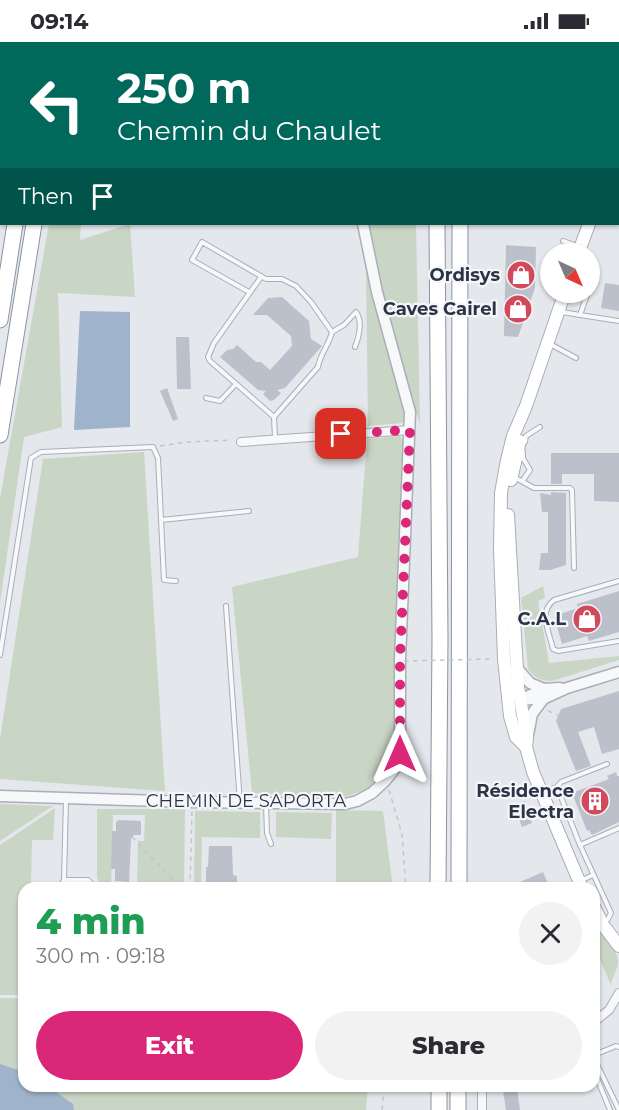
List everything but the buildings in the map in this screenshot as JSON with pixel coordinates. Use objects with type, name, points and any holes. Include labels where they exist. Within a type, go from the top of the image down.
[{"type":"highway","points":[[0,320],[15,225]]},
{"type":"highway","points":[[0,435],[34,225]]},
{"type":"highway","points":[[437,225],[440,627],[438,882]]},
{"type":"highway","points":[[459,882],[460,225]]},
{"type":"highway","points":[[458,1092],[458,1110]]},
{"type":"highway","points":[[432,1110],[439,1097]]},
{"type":"main road","points":[[582,243],[589,225]]},
{"type":"main road","points":[[561,303],[513,436],[513,477],[508,517],[516,667],[514,701],[516,737],[527,743],[542,792],[580,882]]},
{"type":"main road","points":[[513,477],[500,528],[504,659],[514,701]]},
{"type":"main road","points":[[600,913],[619,932]]},
{"type":"main road","points":[[600,919],[619,946]]},
{"type":"street","name":"CHEMIN DE SAPORTA","points":[[0,796],[266,804],[345,804],[364,797],[386,781],[393,771],[400,754],[400,660],[410,412],[377,292],[363,225]]},
{"type":"street","points":[[241,442],[410,430]]},
{"type":"street","points":[[516,667],[530,683],[544,693]]},
{"type":"street","points":[[514,701],[619,672]]},
{"type":"street","points":[[527,743],[532,714],[544,693]]},
{"type":"street","points":[[600,1017],[609,1010],[619,993]]},
{"type":"street","points":[[609,1010],[619,1009]]},
{"type":"street","points":[[482,1092],[482,1110]]},
{"type":"lane","points":[[249,292],[192,260],[202,242],[261,277],[282,279],[296,286],[311,302],[332,332]]},
{"type":"lane","points":[[261,277],[214,343],[208,357],[210,362],[274,417]]},
{"type":"lane","points":[[580,315],[584,303]]},
{"type":"lane","points":[[558,311],[619,321]]},
{"type":"lane","points":[[275,438],[274,417],[318,367],[319,357],[329,345],[332,332],[344,325],[356,312],[359,316],[359,336],[355,347]]},
{"type":"lane","points":[[548,342],[576,358]]},
{"type":"lane","points":[[206,398],[220,401],[236,384]]},
{"type":"lane","points":[[513,477],[530,470],[522,454],[526,436],[540,427]]},
{"type":"lane","points":[[0,655],[31,458],[41,452],[153,447],[158,458],[164,580],[176,581]]},
{"type":"lane","points":[[513,477],[534,488],[570,488],[572,490],[574,568]]},
{"type":"lane","points":[[161,520],[249,511]]},
{"type":"lane","points":[[619,580],[554,600],[548,604],[544,612],[553,649],[558,651],[619,641]]},
{"type":"lane","points":[[226,606],[240,803]]},
{"type":"lane","points":[[542,792],[607,764]]},
{"type":"lane","points":[[557,787],[596,882]]},
{"type":"lane","points":[[66,799],[63,880],[88,880],[90,882]]},
{"type":"lane","points":[[266,804],[267,832],[271,844]]},
{"type":"lane","points":[[580,845],[619,828]]},
{"type":"lane","points":[[585,882],[593,875]]},
{"type":"lane","points":[[600,890],[611,913],[608,919]]},
{"type":"lane","points":[[600,1053],[616,1046],[619,1047]]},
{"type":"lane","points":[[600,1069],[619,1110]]},
{"type":"lane","points":[[600,1086],[610,1110]]},
{"type":"path","points":[[153,447],[187,442],[234,440],[241,442]]},
{"type":"path","points":[[404,661],[492,659]]},
{"type":"path","points":[[544,710],[558,715]]},
{"type":"path","points":[[386,781],[402,834],[405,882]]},
{"type":"path","points":[[190,882],[192,802]]},
{"type":"path","points":[[132,837],[176,882]]},
{"type":"path","points":[[382,1110],[384,1092]]},
{"type":"green space","points":[[49,225],[81,225],[80,240],[130,225],[135,297],[58,293],[62,427],[24,437],[0,603],[0,498]]},
{"type":"green space","points":[[367,225],[416,225],[420,425],[382,291]]},
{"type":"green space","points":[[366,270],[407,415],[402,423],[368,426]]},
{"type":"green space","points":[[400,436],[406,446],[393,754],[390,765],[368,789],[345,797],[252,793],[232,587],[358,557],[367,439]]},
{"type":"green space","points":[[144,452],[165,791],[0,779],[0,739],[43,459]]},
{"type":"green space","points":[[543,586],[545,598],[538,601],[549,663],[619,656],[619,660],[552,681],[541,680],[533,675],[528,669],[521,598]]},
{"type":"green space","points":[[0,804],[53,806],[0,841]]},
{"type":"green space","points":[[55,808],[53,840],[32,840],[31,882],[18,882],[18,995],[0,995],[0,845]]},
{"type":"green space","points":[[97,809],[185,809],[184,882],[137,882],[138,841],[144,841],[145,815],[113,815],[111,882],[99,882],[97,877]]},
{"type":"green space","points":[[336,810],[383,811],[392,882],[336,882]]},
{"type":"green space","points":[[195,811],[260,812],[260,838],[202,837],[201,882],[194,882]]},
{"type":"green space","points":[[276,812],[332,813],[331,839],[276,837]]},
{"type":"green space","points":[[600,933],[616,952],[618,965],[611,985],[600,960]]},
{"type":"green space","points":[[0,998],[18,998],[18,1092],[368,1092],[366,1110],[0,1110]]},
{"type":"water","points":[[80,311],[130,312],[130,427],[74,430]]},
{"type":"water","points":[[0,1064],[18,1070],[18,1092],[56,1092],[73,1104],[74,1110],[0,1110]]},
{"type":"place","name":"Ordisys","points":[[521,275]]},
{"type":"place","name":"Caves Cairel","points":[[518,309]]},
{"type":"place","name":"C.A.L","points":[[587,619]]},
{"type":"place","name":"Résidence Electra","points":[[595,801]]},
{"type":"route","points":[[341,434],[410,430],[400,660],[400,754]]}]
